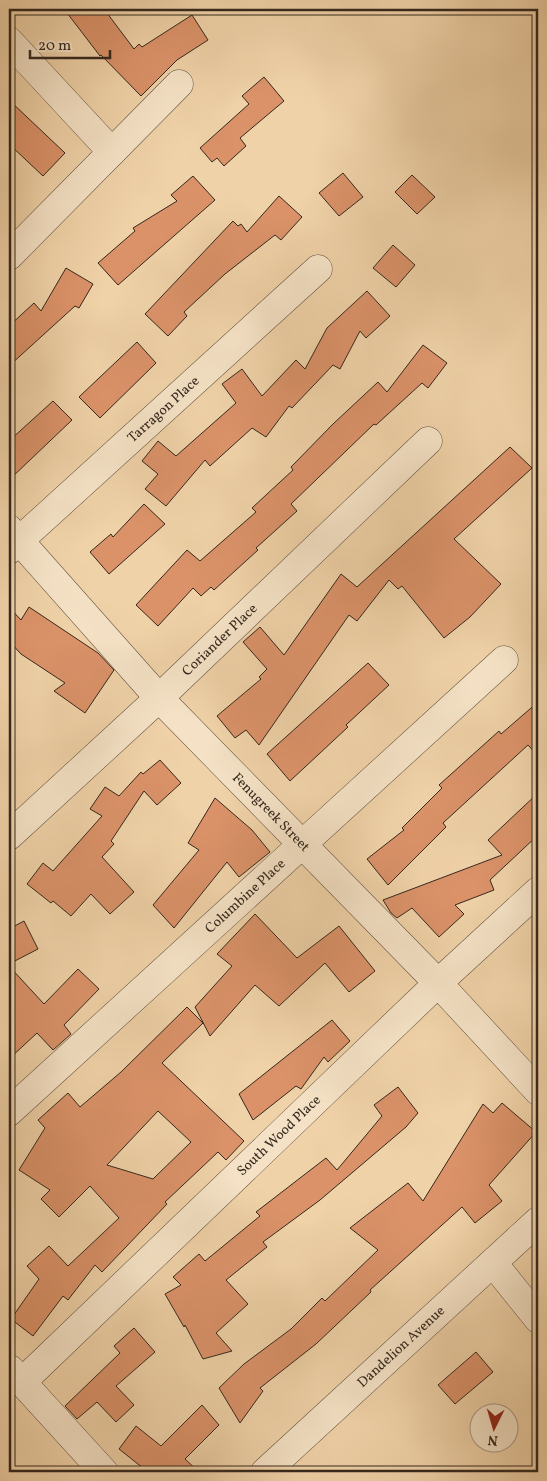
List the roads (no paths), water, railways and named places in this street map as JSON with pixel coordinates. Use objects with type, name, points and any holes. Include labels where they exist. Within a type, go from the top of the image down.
[{"type":"street","points":[[9,40],[112,152]]},
{"type":"street","points":[[9,256],[179,84]]},
{"type":"street","name":"Tarragon Place","points":[[12,540],[318,269]]},
{"type":"street","name":"Coriander Place","points":[[9,836],[159,698],[428,441]]},
{"type":"street","name":"Fenugreek Street","points":[[12,540],[159,698],[438,983],[538,1091]]},
{"type":"street","name":"Columbine Place","points":[[9,1112],[129,1004],[301,843],[504,660]]},
{"type":"street","name":"South Wood Place","points":[[15,1375],[538,891]]},
{"type":"street","name":"Dandelion Avenue","points":[[265,1472],[538,1221]]},
{"type":"street","points":[[493,1263],[538,1319]]},
{"type":"street","points":[[15,1375],[104,1472]]}]
